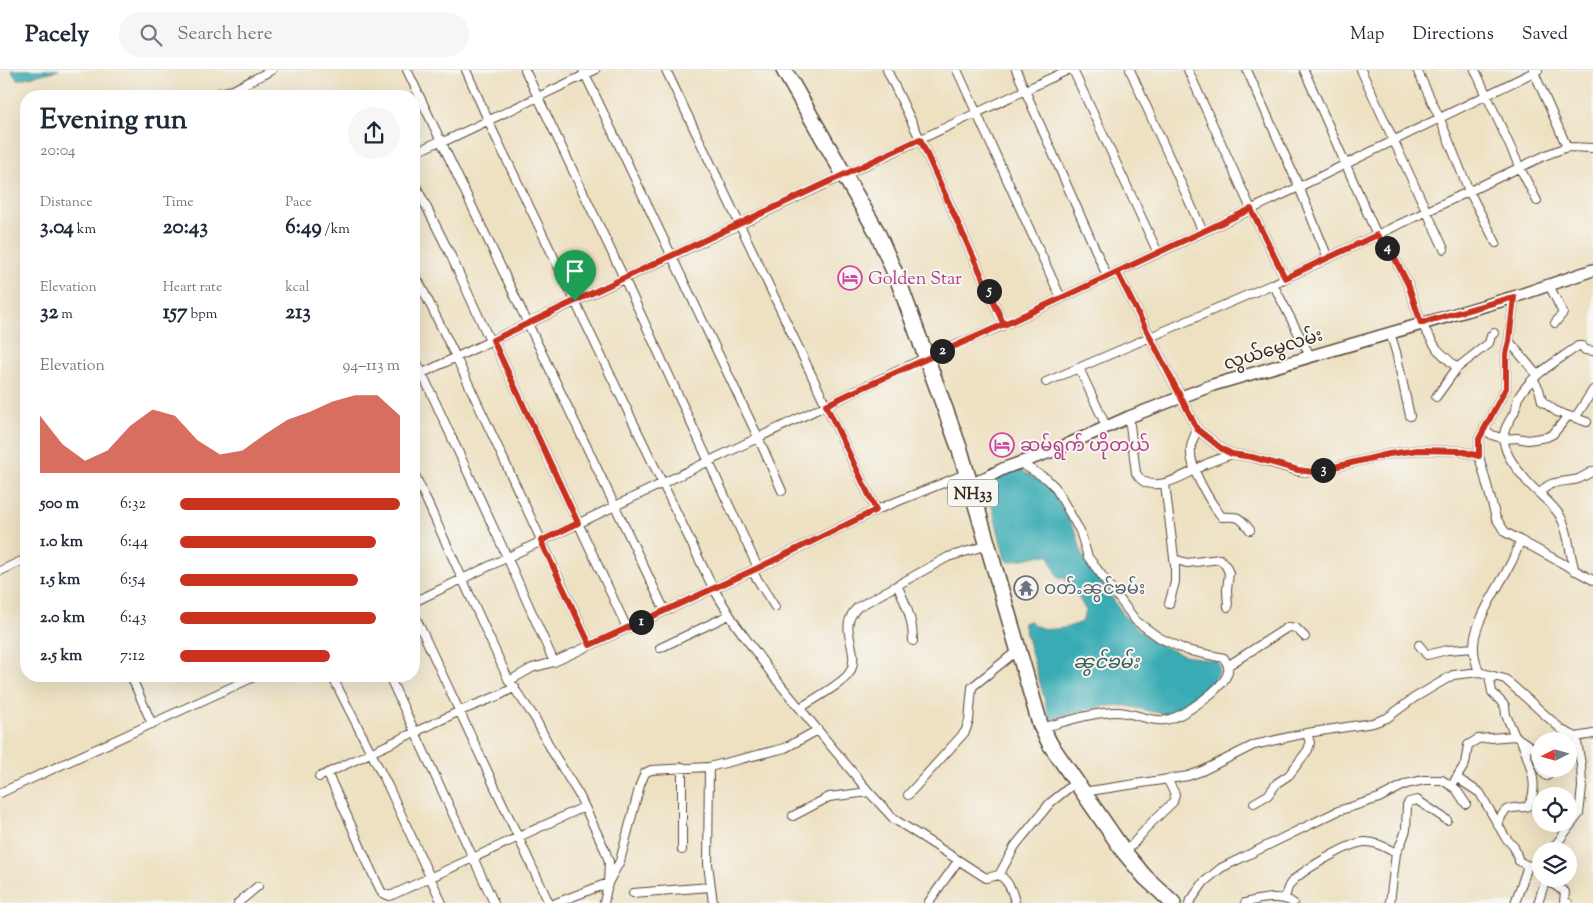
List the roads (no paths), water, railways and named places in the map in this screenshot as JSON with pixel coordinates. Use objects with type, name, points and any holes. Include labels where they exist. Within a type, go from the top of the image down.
[{"type":"highway","name":"NH33","points":[[784,70],[877,232],[898,280],[928,357],[969,479],[1041,728],[1125,853],[1145,877],[1173,903]]},
{"type":"street","points":[[240,90],[272,70]]},
{"type":"street","points":[[408,70],[418,90]]},
{"type":"street","points":[[466,70],[488,120],[712,588],[729,615],[774,677],[868,792],[894,819],[986,878],[999,875],[1004,878],[1013,892],[1016,903]]},
{"type":"street","points":[[525,70],[709,461],[755,569],[775,607]]},
{"type":"street","points":[[420,150],[538,98],[584,72],[595,70]]},
{"type":"street","points":[[666,70],[876,510]]},
{"type":"street","points":[[887,70],[1004,325]]},
{"type":"street","points":[[957,70],[978,112],[1061,298]]},
{"type":"street","points":[[1016,70],[1107,276]]},
{"type":"street","points":[[422,373],[1068,70]]},
{"type":"street","points":[[1072,70],[1158,253]]},
{"type":"street","points":[[1130,70],[1203,232]]},
{"type":"street","points":[[1188,70],[1251,209],[1285,278]]},
{"type":"street","points":[[1247,70],[1328,258]]},
{"type":"street","points":[[1304,70],[1377,235],[1394,257],[1408,284],[1421,323],[1437,349],[1457,368]]},
{"type":"street","points":[[1361,70],[1444,249]]},
{"type":"street","points":[[1417,70],[1440,119],[1469,191],[1496,244]]},
{"type":"street","points":[[1475,70],[1520,168],[1538,201]]},
{"type":"street","points":[[420,599],[928,357],[1004,325],[1299,187],[1535,71],[1567,147]]},
{"type":"street","points":[[584,72],[782,491]]},
{"type":"street","points":[[420,95],[665,611]]},
{"type":"street","points":[[1046,382],[1274,284],[1546,155],[1567,147],[1593,148]]},
{"type":"street","points":[[420,194],[627,628]]},
{"type":"street","name":"လွယ်မွေလမ်း","points":[[969,479],[1053,451],[1129,417],[1212,385],[1514,297],[1593,270]]},
{"type":"street","points":[[1117,272],[1151,337],[1179,397],[1197,429],[1222,449],[1232,454],[1313,472],[1389,454],[1418,450],[1460,451],[1479,456]]},
{"type":"street","points":[[420,284],[456,357],[590,645]]},
{"type":"street","points":[[1274,284],[1310,356]]},
{"type":"street","points":[[1549,285],[1563,314],[1555,323]]},
{"type":"street","points":[[1514,297],[1506,354],[1506,388],[1479,439],[1479,456],[1496,518],[1505,532],[1593,580]]},
{"type":"street","points":[[1390,332],[1410,416]]},
{"type":"street","points":[[1436,397],[1457,368],[1488,343],[1490,336],[1494,332]]},
{"type":"street","points":[[1509,341],[1535,377],[1542,401],[1558,412],[1587,422]]},
{"type":"street","points":[[1575,571],[1570,556],[1566,526],[1559,514],[1527,481],[1505,451],[1504,439],[1505,430],[1515,410],[1517,400],[1535,377],[1578,346],[1582,346],[1585,350],[1593,351]]},
{"type":"street","points":[[1079,368],[1107,428]]},
{"type":"street","points":[[420,369],[554,662]]},
{"type":"street","points":[[1484,429],[1492,435],[1504,439],[1517,438],[1528,440],[1547,437],[1572,417],[1593,390]]},
{"type":"street","points":[[1129,417],[1134,465],[1139,478],[1144,482],[1165,484],[1232,454]]},
{"type":"street","points":[[1197,429],[1191,448],[1191,461],[1194,470],[1214,507],[1222,517],[1236,516],[1250,530]]},
{"type":"street","points":[[1020,463],[1047,479],[1055,487],[1077,524],[1088,556],[1136,621],[1160,638],[1186,650],[1224,658],[1228,665],[1228,673],[1221,682],[1205,698],[1176,717],[1164,720],[1131,713],[1115,712],[1041,728]]},
{"type":"street","points":[[1541,494],[1547,486],[1565,480],[1577,479],[1593,471]]},
{"type":"street","points":[[319,777],[460,711],[500,695],[532,668],[554,662],[755,569],[876,510],[969,479]]},
{"type":"street","points":[[1165,484],[1174,559],[1174,582],[1169,604]]},
{"type":"street","points":[[420,487],[461,579],[512,684],[535,718],[584,807],[605,850],[609,862],[608,883],[604,903]]},
{"type":"street","points":[[1479,672],[1474,659],[1474,643],[1486,608],[1512,561],[1520,541]]},
{"type":"street","points":[[800,708],[843,680],[850,672],[852,661],[848,620],[858,607],[948,557],[988,545]]},
{"type":"street","points":[[1174,559],[1187,563],[1220,559],[1229,573],[1228,607]]},
{"type":"street","points":[[0,571],[20,562]]},
{"type":"street","points":[[897,585],[908,609],[913,629],[913,641]]},
{"type":"street","points":[[660,648],[729,615]]},
{"type":"street","points":[[420,627],[549,903]]},
{"type":"street","points":[[1228,665],[1288,627],[1296,628],[1305,637]]},
{"type":"street","points":[[1419,645],[1427,655],[1447,650],[1474,648]]},
{"type":"street","points":[[908,795],[965,732],[969,721],[972,687],[1018,650]]},
{"type":"street","points":[[999,875],[1014,846],[1050,804],[1079,787],[1188,776],[1254,745],[1307,733],[1373,723],[1387,718],[1414,698],[1453,675],[1479,672],[1505,679],[1566,732]]},
{"type":"street","points":[[1488,675],[1492,692],[1505,706],[1506,715],[1530,767],[1534,784],[1527,807],[1509,808],[1502,813],[1498,825]]},
{"type":"street","points":[[134,682],[152,724]]},
{"type":"street","points":[[0,793],[243,682]]},
{"type":"street","points":[[335,682],[372,753],[442,903]]},
{"type":"street","points":[[392,682],[494,903]]},
{"type":"street","points":[[556,903],[608,883],[620,860],[644,773],[651,770],[682,767],[709,768],[785,748],[818,730]]},
{"type":"street","points":[[1254,803],[1268,795],[1277,783],[1289,775],[1308,750],[1310,743],[1307,733]]},
{"type":"street","points":[[1578,736],[1593,734]]},
{"type":"street","points":[[1450,785],[1457,778],[1465,764],[1468,745],[1478,739],[1518,738],[1532,745]]},
{"type":"street","points":[[1558,842],[1579,814],[1581,772],[1578,757]]},
{"type":"street","points":[[682,767],[682,850]]},
{"type":"street","points":[[709,768],[708,864],[713,903]]},
{"type":"street","points":[[327,773],[346,811],[384,899],[584,807]]},
{"type":"street","points":[[1457,778],[1480,793],[1505,837],[1514,847],[1519,861],[1528,866],[1532,865]]},
{"type":"street","points":[[1125,853],[1172,802],[1175,794],[1167,779]]},
{"type":"street","points":[[1189,903],[1204,882],[1221,868],[1338,811],[1379,798],[1406,784],[1424,780],[1442,780],[1456,789],[1466,804]]},
{"type":"street","points":[[793,816],[830,797],[868,792]]},
{"type":"street","points":[[1390,903],[1396,853],[1406,830],[1407,805],[1409,802],[1417,800],[1424,803],[1447,820]]},
{"type":"street","points":[[1285,899],[1286,890],[1291,883],[1306,871],[1352,845],[1363,842],[1373,843],[1396,853]]},
{"type":"street","points":[[928,903],[958,861]]},
{"type":"street","points":[[1515,903],[1528,866]]},
{"type":"street","points":[[238,903],[258,886]]},
{"type":"street","points":[[633,893],[710,887]]},
{"type":"street","points":[[1538,903],[1544,887]]},
{"type":"street","points":[[1557,887],[1565,892],[1564,902],[1568,903]]},
{"type":"street","points":[[1245,903],[1285,899],[1293,903]]},
{"type":"water","points":[[11,70],[59,70],[17,80]]},
{"type":"water","name":"ၼွင်ၶမ်း","points":[[1016,468],[1045,483],[1055,495],[1077,534],[1082,555],[1124,615],[1138,629],[1154,642],[1175,652],[1217,661],[1220,668],[1218,675],[1195,699],[1167,714],[1117,705],[1098,707],[1050,719],[1023,623],[1030,621],[1041,628],[1048,629],[1063,628],[1082,622],[1086,611],[1066,579],[1059,578],[1050,556],[1042,555],[1009,562],[1005,559],[987,487]]},
{"type":"place","name":"Golden Star","points":[[850,278]]},
{"type":"place","name":"ဆမ်ရွက် ဟိုတယ်","points":[[1002,445]]},
{"type":"place","name":"ဝတ်ႉၼွင်ၶမ်း","points":[[1026,588]]}]
